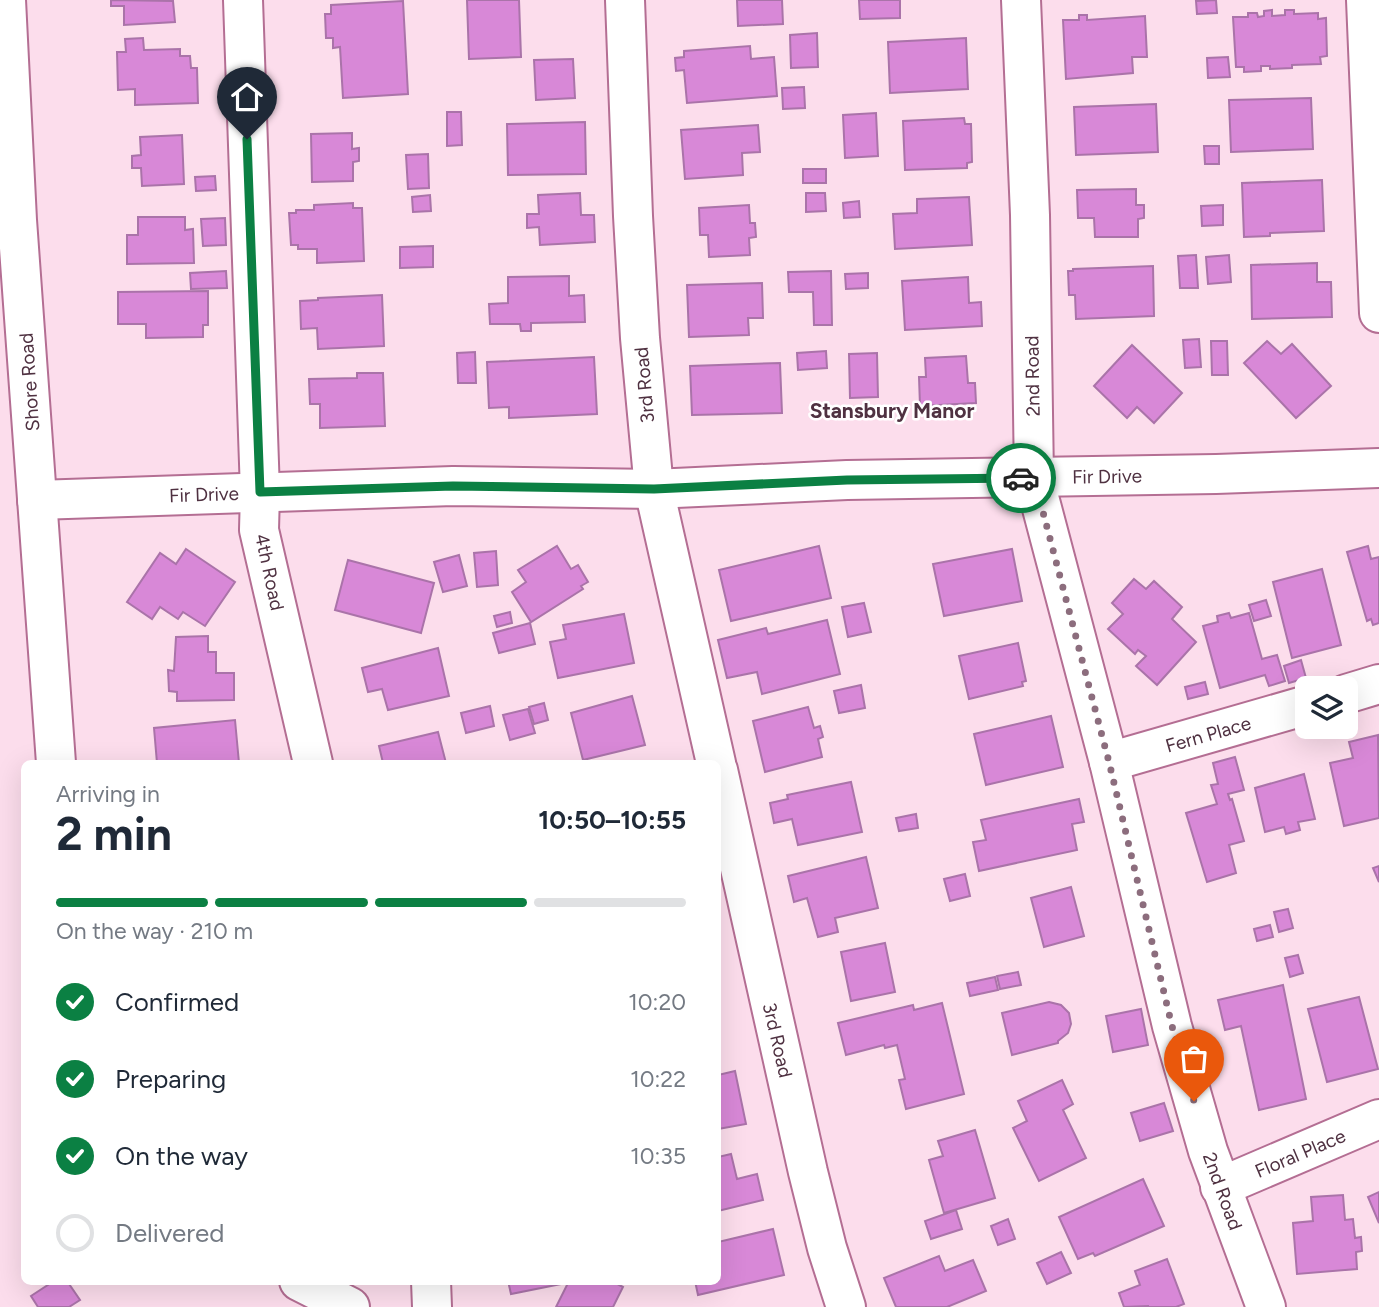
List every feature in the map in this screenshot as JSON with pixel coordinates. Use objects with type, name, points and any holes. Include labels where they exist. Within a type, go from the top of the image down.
[{"type":"street","name":"Shore Road","points":[[6,0],[9,217],[37,500],[56,760]]},
{"type":"street","name":"4th Road","points":[[243,0],[260,492],[259,530],[312,760]]},
{"type":"street","name":"3rd Road","points":[[625,0],[640,338],[654,489],[715,760]]},
{"type":"street","name":"2nd Road","points":[[1021,0],[1030,215],[1034,478],[1109,762],[1172,1026],[1220,1187],[1266,1307]]},
{"type":"street","points":[[1366,0],[1379,313]]},
{"type":"street","name":"Fir Drive","points":[[37,500],[453,486],[654,489],[847,480],[1216,474],[1379,468]]},
{"type":"street","points":[[1358,690],[1379,684]]},
{"type":"street","name":"Fern Place","points":[[1109,762],[1295,708]]},
{"type":"street","name":"3rd Road","points":[[721,783],[808,1172],[827,1248],[846,1307]]},
{"type":"street","name":"Floral Place","points":[[1220,1187],[1379,1119]]},
{"type":"street","points":[[307,1285],[350,1307]]},
{"type":"street","points":[[431,1285],[432,1307]]},
{"type":"building","points":[[111,0],[173,1],[175,22],[124,25],[124,6],[111,6]]},
{"type":"building","points":[[467,0],[519,0],[521,57],[469,59]]},
{"type":"building","points":[[737,0],[782,0],[783,24],[738,26]]},
{"type":"building","points":[[859,0],[900,0],[900,18],[860,19]]},
{"type":"building","points":[[1216,0],[1217,13],[1197,14],[1196,1]]},
{"type":"building","points":[[403,1],[408,94],[343,98],[340,47],[333,48],[333,38],[326,38],[325,14],[331,14],[331,5]]},
{"type":"building","points":[[1272,10],[1272,16],[1285,15],[1285,10],[1294,10],[1294,14],[1318,13],[1318,19],[1326,18],[1327,56],[1320,57],[1321,64],[1270,69],[1270,66],[1261,66],[1261,71],[1244,72],[1244,67],[1236,67],[1233,17],[1248,17],[1248,13],[1264,16],[1264,11]]},
{"type":"building","points":[[1079,15],[1087,15],[1087,20],[1145,16],[1147,57],[1132,57],[1133,73],[1066,79],[1063,20],[1079,20]]},
{"type":"building","points":[[817,33],[818,67],[791,68],[790,35]]},
{"type":"building","points":[[143,38],[144,50],[180,49],[180,56],[190,56],[191,68],[197,68],[198,103],[135,105],[135,89],[118,90],[117,52],[126,52],[125,39]]},
{"type":"building","points":[[966,38],[968,89],[890,93],[888,42]]},
{"type":"building","points":[[750,46],[751,59],[774,57],[777,96],[687,103],[684,70],[676,71],[675,58],[684,57],[684,51]]},
{"type":"building","points":[[1228,57],[1230,77],[1208,78],[1207,58]]},
{"type":"building","points":[[573,59],[575,98],[536,100],[534,60]]},
{"type":"building","points":[[804,87],[805,108],[783,109],[782,88]]},
{"type":"building","points":[[1311,98],[1313,149],[1231,152],[1229,100]]},
{"type":"building","points":[[1156,104],[1158,152],[1076,155],[1074,107]]},
{"type":"building","points":[[447,112],[461,112],[462,145],[447,146]]},
{"type":"building","points":[[876,113],[878,156],[845,158],[843,115]]},
{"type":"building","points":[[964,118],[965,124],[971,124],[972,162],[967,163],[967,168],[905,170],[903,121]]},
{"type":"building","points":[[585,122],[586,174],[508,175],[507,124]]},
{"type":"building","points":[[758,125],[760,152],[742,153],[743,175],[685,179],[681,130]]},
{"type":"building","points":[[352,133],[352,149],[359,148],[359,161],[353,162],[353,181],[312,182],[311,134]]},
{"type":"building","points":[[182,135],[184,184],[142,186],[141,168],[132,168],[132,156],[141,155],[140,137]]},
{"type":"building","points":[[1204,146],[1219,146],[1219,164],[1205,164]]},
{"type":"building","points":[[428,154],[429,188],[408,189],[406,155]]},
{"type":"building","points":[[803,169],[826,169],[826,183],[803,183]]},
{"type":"building","points":[[215,176],[216,190],[196,191],[195,177]]},
{"type":"building","points":[[1322,180],[1324,231],[1244,237],[1242,183]]},
{"type":"building","points":[[1136,189],[1136,205],[1144,205],[1144,218],[1138,219],[1138,237],[1095,237],[1094,218],[1078,218],[1077,190]]},
{"type":"building","points":[[580,193],[581,215],[594,215],[595,242],[540,245],[539,227],[527,228],[527,214],[539,214],[538,195]]},
{"type":"building","points":[[806,193],[825,193],[826,211],[806,212]]},
{"type":"building","points":[[430,195],[431,211],[413,212],[412,197]]},
{"type":"building","points":[[969,197],[972,245],[895,249],[893,214],[917,213],[917,199]]},
{"type":"building","points":[[859,201],[860,217],[844,218],[843,203]]},
{"type":"building","points":[[353,203],[353,208],[362,208],[364,261],[317,263],[317,249],[298,249],[298,245],[291,245],[289,213],[296,213],[296,210],[314,210],[314,205]]},
{"type":"building","points":[[749,205],[750,223],[755,223],[756,237],[749,238],[750,255],[709,257],[708,235],[700,235],[699,208]]},
{"type":"building","points":[[1223,205],[1223,225],[1202,226],[1201,206]]},
{"type":"building","points":[[138,217],[185,217],[185,230],[193,229],[194,263],[127,264],[127,235],[138,235]]},
{"type":"building","points":[[225,218],[226,245],[203,246],[201,219]]},
{"type":"building","points":[[433,246],[433,267],[400,268],[400,247]]},
{"type":"building","points":[[1196,255],[1198,288],[1180,288],[1178,256]]},
{"type":"building","points":[[1229,255],[1231,282],[1208,284],[1206,257]]},
{"type":"building","points":[[1317,263],[1317,282],[1331,282],[1332,317],[1252,319],[1251,265]]},
{"type":"building","points":[[1153,266],[1154,316],[1076,319],[1075,295],[1069,295],[1068,271]]},
{"type":"building","points":[[226,271],[227,288],[191,289],[190,273]]},
{"type":"building","points":[[831,271],[832,325],[814,325],[813,292],[789,292],[788,272]]},
{"type":"building","points":[[868,273],[868,288],[846,289],[845,274]]},
{"type":"building","points":[[569,276],[569,296],[584,295],[585,322],[531,323],[531,331],[521,331],[520,324],[490,324],[489,304],[508,303],[508,277]]},
{"type":"building","points":[[968,277],[969,303],[981,302],[982,326],[905,330],[902,281]]},
{"type":"building","points":[[762,283],[763,318],[748,318],[749,335],[689,337],[687,285]]},
{"type":"building","points":[[208,291],[208,325],[203,325],[203,337],[146,338],[146,324],[118,324],[118,292]]},
{"type":"building","points":[[382,295],[384,346],[318,349],[317,328],[301,329],[300,301]]},
{"type":"building","points":[[1199,339],[1201,367],[1185,368],[1183,340]]},
{"type":"building","points":[[1211,341],[1227,341],[1228,375],[1212,375]]},
{"type":"building","points":[[1267,341],[1281,354],[1292,344],[1331,386],[1296,418],[1244,363]]},
{"type":"building","points":[[1132,345],[1182,393],[1154,423],[1137,407],[1127,418],[1094,386]]},
{"type":"building","points":[[826,351],[827,368],[798,370],[797,353]]},
{"type":"building","points":[[475,352],[476,383],[458,383],[457,353]]},
{"type":"building","points":[[877,353],[878,397],[850,398],[849,354]]},
{"type":"building","points":[[966,356],[968,383],[975,383],[976,403],[920,406],[919,377],[926,377],[925,358]]},
{"type":"building","points":[[594,357],[597,414],[509,418],[509,407],[489,408],[487,362]]},
{"type":"building","points":[[780,363],[782,413],[692,415],[690,366]]},
{"type":"building","points":[[357,373],[383,373],[385,426],[320,428],[320,404],[310,404],[309,379],[357,378]]},
{"type":"building","points":[[557,546],[571,569],[578,565],[588,582],[581,586],[583,589],[531,622],[512,592],[526,582],[518,570]]},
{"type":"building","points":[[819,546],[831,598],[731,621],[719,570]]},
{"type":"building","points":[[1368,546],[1371,559],[1379,557],[1379,623],[1373,625],[1371,619],[1367,621],[1347,552]]},
{"type":"building","points":[[186,549],[235,582],[205,626],[183,612],[178,619],[160,607],[152,619],[127,602],[160,553],[176,564]]},
{"type":"building","points":[[1012,549],[1022,601],[944,616],[933,564]]},
{"type":"building","points":[[496,551],[498,585],[477,587],[474,553]]},
{"type":"building","points":[[459,555],[467,586],[443,592],[434,562]]},
{"type":"building","points":[[348,560],[434,583],[421,633],[335,610]]},
{"type":"building","points":[[1322,569],[1341,645],[1292,658],[1273,582]]},
{"type":"building","points":[[1134,579],[1146,589],[1154,581],[1182,607],[1172,619],[1196,642],[1157,685],[1136,666],[1146,656],[1138,650],[1135,654],[1108,629],[1123,614],[1112,603]]},
{"type":"building","points":[[1266,600],[1271,616],[1254,621],[1249,605]]},
{"type":"building","points":[[864,603],[871,632],[848,637],[842,607]]},
{"type":"building","points":[[510,612],[512,623],[497,627],[494,616]]},
{"type":"building","points":[[1229,613],[1231,618],[1249,613],[1262,659],[1277,655],[1285,681],[1269,686],[1265,675],[1220,688],[1203,626],[1218,622],[1217,616]]},
{"type":"building","points":[[624,614],[634,663],[558,678],[550,642],[566,639],[563,625]]},
{"type":"building","points":[[827,620],[840,674],[762,694],[757,672],[727,678],[718,640],[766,628],[768,634]]},
{"type":"building","points":[[530,623],[535,644],[499,653],[493,633]]},
{"type":"building","points":[[208,636],[208,652],[216,652],[216,673],[234,673],[234,700],[177,701],[177,692],[169,691],[168,670],[174,671],[176,637]]},
{"type":"building","points":[[1018,643],[1026,681],[1022,682],[1023,686],[969,699],[959,656]]},
{"type":"building","points":[[438,648],[449,696],[388,710],[382,689],[368,692],[362,668]]},
{"type":"building","points":[[1301,660],[1305,676],[1295,676],[1295,681],[1289,683],[1284,666]]},
{"type":"building","points":[[1205,682],[1208,694],[1188,699],[1185,687]]},
{"type":"building","points":[[861,685],[865,708],[839,713],[834,691]]},
{"type":"building","points":[[632,696],[645,745],[583,760],[571,713]]},
{"type":"building","points":[[544,703],[548,720],[534,724],[529,707]]},
{"type":"building","points":[[490,706],[494,726],[466,733],[461,713]]},
{"type":"building","points":[[808,707],[814,728],[820,726],[823,737],[818,739],[822,757],[765,772],[753,721]]},
{"type":"building","points":[[528,709],[535,733],[510,740],[503,715]]},
{"type":"building","points":[[1051,716],[1063,767],[986,785],[974,734]]},
{"type":"building","points":[[235,720],[239,760],[157,760],[154,728]]},
{"type":"building","points":[[438,732],[445,760],[382,760],[379,746]]},
{"type":"building","points":[[1378,735],[1379,818],[1344,826],[1330,763],[1353,758],[1349,742]]},
{"type":"building","points":[[1235,757],[1244,790],[1228,794],[1230,800],[1232,799],[1244,841],[1229,845],[1236,873],[1207,882],[1186,813],[1217,804],[1211,785],[1218,784],[1213,763]]},
{"type":"building","points":[[1304,774],[1315,819],[1298,822],[1300,830],[1286,834],[1284,827],[1265,832],[1255,788]]},
{"type":"building","points":[[851,782],[862,832],[798,845],[792,819],[774,823],[770,803],[788,799],[787,795]]},
{"type":"building","points":[[1079,799],[1084,822],[1072,824],[1077,850],[979,871],[973,842],[986,840],[981,820]]},
{"type":"building","points":[[916,814],[918,828],[899,831],[896,818]]},
{"type":"building","points":[[866,857],[878,908],[835,918],[838,932],[818,937],[807,898],[794,902],[788,876]]},
{"type":"building","points":[[1379,866],[1379,882],[1373,868]]},
{"type":"building","points":[[965,874],[970,896],[950,901],[944,879]]},
{"type":"building","points":[[1071,887],[1084,936],[1044,947],[1031,898]]},
{"type":"building","points":[[1288,909],[1293,928],[1279,932],[1274,912]]},
{"type":"building","points":[[1270,925],[1273,937],[1257,941],[1254,929]]},
{"type":"building","points":[[885,943],[895,992],[851,1001],[841,952]]},
{"type":"building","points":[[1298,955],[1303,973],[1290,977],[1285,958]]},
{"type":"building","points":[[1018,972],[1021,985],[1000,989],[997,976]]},
{"type":"building","points":[[995,977],[998,990],[970,996],[967,983]]},
{"type":"building","points":[[1283,985],[1306,1099],[1259,1110],[1241,1026],[1225,1030],[1218,1000]]},
{"type":"building","points":[[1359,997],[1378,1069],[1327,1082],[1308,1009]]},
{"type":"building","points":[[1049,1002],[1061,1005],[1069,1013],[1071,1024],[1068,1033],[1058,1043],[1012,1055],[1002,1013]]},
{"type":"building","points":[[942,1003],[964,1094],[906,1109],[899,1080],[905,1079],[897,1045],[885,1048],[884,1045],[846,1055],[838,1023],[913,1005],[914,1010]]},
{"type":"building","points":[[1141,1009],[1148,1045],[1113,1052],[1106,1016]]},
{"type":"building","points":[[735,1071],[746,1124],[721,1128],[721,1074]]},
{"type":"building","points":[[1062,1080],[1073,1104],[1063,1110],[1086,1158],[1039,1181],[1013,1128],[1027,1121],[1018,1101]]},
{"type":"building","points":[[1164,1103],[1173,1131],[1140,1141],[1131,1113]]},
{"type":"building","points":[[975,1130],[995,1198],[944,1213],[929,1160],[943,1156],[938,1141]]},
{"type":"building","points":[[731,1154],[737,1179],[757,1174],[763,1200],[721,1210],[721,1156]]},
{"type":"building","points":[[1143,1179],[1164,1226],[1095,1256],[1093,1253],[1078,1259],[1059,1217]]},
{"type":"building","points":[[1379,1192],[1379,1223],[1368,1197]]},
{"type":"building","points":[[1343,1195],[1345,1220],[1353,1219],[1355,1238],[1361,1237],[1362,1251],[1356,1252],[1357,1269],[1297,1274],[1293,1223],[1313,1221],[1311,1197]]},
{"type":"building","points":[[956,1210],[962,1229],[931,1239],[925,1221]]},
{"type":"building","points":[[1008,1219],[1015,1239],[998,1245],[991,1226]]},
{"type":"building","points":[[773,1229],[784,1275],[698,1295],[696,1285],[721,1285],[721,1241]]},
{"type":"building","points":[[1061,1252],[1071,1273],[1047,1284],[1037,1263]]},
{"type":"building","points":[[939,1256],[945,1271],[973,1260],[986,1291],[947,1307],[896,1307],[884,1278]]},
{"type":"building","points":[[1167,1259],[1184,1304],[1176,1307],[1124,1307],[1119,1293],[1140,1285],[1135,1271]]},
{"type":"building","points":[[48,1285],[70,1285],[80,1300],[69,1307],[38,1307],[31,1296]]},
{"type":"building","points":[[509,1285],[556,1285],[511,1294]]},
{"type":"building","points":[[567,1285],[623,1287],[613,1307],[556,1307]]},
{"type":"way so far","points":[[1021,478],[1034,478],[1109,762],[1172,1026],[1194,1101]]},
{"type":"district","name":"Stansbury Manor","points":[[892,411]]},
{"type":"route","points":[[247,139],[260,492],[453,486],[654,489],[847,480],[1021,478]]}]
